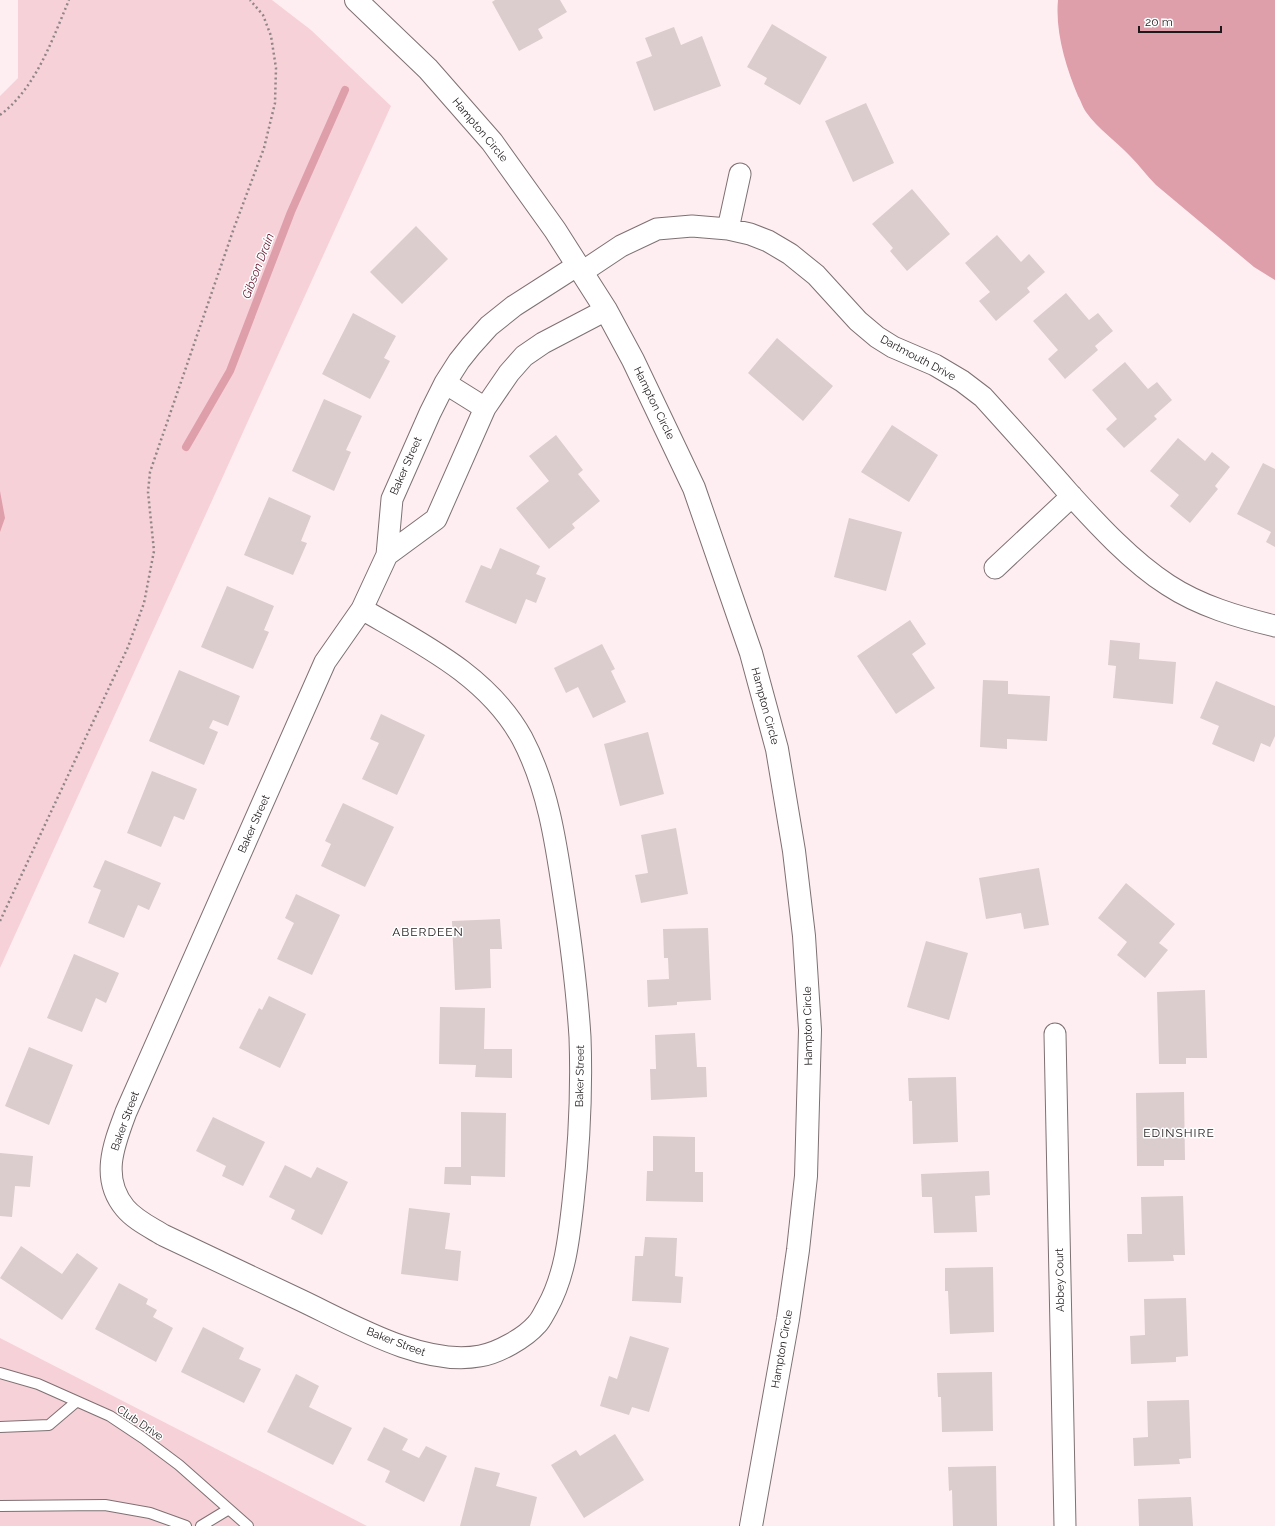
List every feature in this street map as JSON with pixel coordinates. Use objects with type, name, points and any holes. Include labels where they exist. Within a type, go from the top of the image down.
[{"type":"street","name":"Hampton Circle","points":[[356,0],[428,69],[492,142],[555,230],[606,310],[633,360],[694,488],[751,653],[775,742],[794,851],[804,936],[810,1030],[806,1176],[798,1250],[788,1319],[751,1526]]},
{"type":"street","points":[[728,229],[740,174]]},
{"type":"street","name":"Dartmouth Drive","points":[[580,269],[621,246],[657,230],[692,226],[728,229],[768,241],[790,254],[816,275],[858,321],[877,337],[893,347],[935,365],[962,381],[983,397],[1104,531],[1145,568],[1168,586],[1218,610],[1275,626]]},
{"type":"street","name":"Baker Street","points":[[362,609],[449,660],[469,676],[503,709],[521,738],[534,764],[549,810],[559,859],[571,944],[580,1038],[577,1157],[569,1236],[561,1274],[551,1300],[538,1324],[501,1350],[480,1356],[458,1358],[431,1355],[388,1341],[163,1236],[139,1220],[125,1208],[114,1189],[110,1172],[113,1146],[126,1112],[325,662],[362,609],[387,555],[392,499],[430,412],[445,383],[459,361],[489,326],[514,306],[580,269]]},
{"type":"street","name":"Baker Street","points":[[387,555],[436,518],[485,408],[509,372],[524,356],[543,342],[606,310]]},
{"type":"street","points":[[445,383],[485,408]]},
{"type":"street","points":[[995,568],[1072,496]]},
{"type":"street","name":"Abbey Court","points":[[1056,1034],[1065,1526]]},
{"type":"lane","name":"Club Drive","points":[[0,1373],[38,1384],[110,1416],[179,1465],[248,1526]]},
{"type":"lane","points":[[0,1427],[49,1425],[76,1402]]},
{"type":"lane","points":[[0,1506],[105,1505],[150,1513],[186,1526]]},
{"type":"lane","points":[[201,1526],[229,1509]]},
{"type":"path","points":[[0,115],[23,94],[35,76],[69,0]]},
{"type":"path","points":[[0,921],[128,647],[144,603],[154,551],[148,492],[150,472],[236,221],[264,148],[275,103],[276,68],[271,36],[263,15],[250,0]]},
{"type":"shaded area","points":[[18,0],[272,0],[311,30],[391,106],[0,968],[0,96],[18,78]]},
{"type":"shaded area","points":[[1058,0],[1275,0],[1275,280],[1254,267],[1156,185],[1130,156],[1091,118],[1078,96],[1062,49],[1058,24]]},
{"type":"shaded area","points":[[0,491],[5,518],[0,532]]},
{"type":"shaded area","points":[[0,1338],[367,1526],[0,1526]]},
{"type":"building","points":[[495,0],[560,0],[567,12],[538,29],[543,38],[519,51],[492,2]]},
{"type":"building","points":[[772,24],[827,57],[800,105],[764,84],[767,78],[747,67]]},
{"type":"building","points":[[674,27],[681,45],[702,36],[721,86],[654,111],[636,62],[652,56],[645,38]]},
{"type":"building","points":[[866,103],[894,163],[853,182],[825,121]]},
{"type":"building","points":[[912,189],[950,234],[907,271],[890,251],[893,248],[872,224]]},
{"type":"building","points":[[416,226],[448,259],[402,304],[370,272]]},
{"type":"building","points":[[997,235],[1021,262],[1029,254],[1045,272],[1027,288],[1030,292],[996,321],[979,301],[990,292],[965,263]]},
{"type":"building","points":[[1066,293],[1089,320],[1098,313],[1113,331],[1095,346],[1098,350],[1065,379],[1048,359],[1058,350],[1033,321]]},
{"type":"building","points":[[353,313],[396,336],[384,358],[390,361],[370,399],[322,374]]},
{"type":"building","points":[[777,338],[833,386],[803,421],[748,373]]},
{"type":"building","points":[[1125,362],[1148,389],[1157,382],[1172,400],[1154,416],[1157,419],[1124,448],[1106,429],[1117,419],[1092,390]]},
{"type":"building","points":[[324,399],[362,416],[346,450],[351,452],[334,491],[292,471]]},
{"type":"building","points":[[892,425],[938,455],[909,502],[861,472]]},
{"type":"building","points":[[556,435],[583,470],[578,474],[600,501],[572,524],[575,528],[549,549],[516,508],[549,481],[529,456]]},
{"type":"building","points":[[1178,438],[1205,461],[1212,452],[1230,467],[1215,486],[1218,489],[1190,523],[1170,506],[1179,495],[1150,471]]},
{"type":"building","points":[[1263,463],[1275,469],[1275,547],[1266,542],[1271,532],[1237,514]]},
{"type":"building","points":[[269,497],[311,516],[301,541],[307,543],[293,575],[244,555]]},
{"type":"building","points":[[849,518],[902,532],[886,591],[834,577]]},
{"type":"building","points":[[500,548],[540,566],[536,574],[546,578],[536,603],[526,599],[516,624],[465,602],[481,565],[491,569]]},
{"type":"building","points":[[227,586],[274,606],[264,630],[269,632],[253,669],[201,647]]},
{"type":"building","points":[[910,620],[926,644],[912,654],[935,688],[896,714],[857,656]]},
{"type":"building","points":[[1110,640],[1140,643],[1139,659],[1176,662],[1173,704],[1113,698],[1116,666],[1108,665]]},
{"type":"building","points":[[602,644],[615,669],[611,671],[626,702],[593,718],[578,687],[566,693],[554,668]]},
{"type":"building","points":[[179,670],[240,696],[228,726],[213,720],[209,728],[218,732],[204,765],[149,741]]},
{"type":"building","points":[[983,680],[1008,681],[1008,694],[1050,696],[1047,741],[1007,739],[1007,749],[980,747]]},
{"type":"building","points":[[1216,681],[1275,706],[1275,736],[1270,747],[1261,743],[1254,762],[1212,744],[1219,726],[1200,718]]},
{"type":"building","points":[[381,714],[425,735],[397,795],[362,779],[379,743],[370,739]]},
{"type":"building","points":[[648,732],[664,794],[620,806],[604,744]]},
{"type":"building","points":[[152,771],[197,789],[184,820],[174,816],[161,847],[127,833]]},
{"type":"building","points":[[343,803],[394,827],[365,887],[321,866],[331,844],[325,841]]},
{"type":"building","points":[[676,828],[688,894],[641,903],[635,875],[648,873],[641,835]]},
{"type":"building","points":[[105,860],[161,883],[149,910],[138,905],[124,938],[88,923],[101,890],[93,887]]},
{"type":"building","points":[[1039,868],[1049,925],[1024,929],[1021,913],[986,919],[979,878]]},
{"type":"building","points":[[1126,883],[1175,924],[1159,943],[1168,950],[1145,978],[1117,955],[1127,942],[1098,918]]},
{"type":"building","points":[[296,894],[340,915],[312,975],[277,959],[294,923],[285,918]]},
{"type":"building","points":[[500,919],[502,949],[490,949],[491,988],[455,990],[452,921]]},
{"type":"building","points":[[708,928],[711,1000],[677,1002],[677,1005],[648,1007],[647,980],[669,979],[668,958],[664,958],[663,929]]},
{"type":"building","points":[[926,941],[968,953],[949,1020],[907,1007]]},
{"type":"building","points":[[74,954],[119,973],[106,1003],[96,998],[82,1032],[47,1018]]},
{"type":"building","points":[[1205,990],[1207,1058],[1186,1058],[1186,1064],[1159,1064],[1157,992]]},
{"type":"building","points":[[269,996],[306,1014],[280,1068],[239,1048],[259,1008],[262,1010]]},
{"type":"building","points":[[440,1007],[485,1008],[484,1049],[512,1049],[512,1078],[475,1077],[476,1065],[439,1064]]},
{"type":"building","points":[[695,1033],[697,1067],[706,1067],[707,1097],[651,1100],[650,1069],[656,1069],[655,1035]]},
{"type":"building","points":[[29,1047],[73,1065],[49,1125],[5,1106]]},
{"type":"building","points":[[956,1077],[958,1142],[913,1144],[912,1101],[909,1101],[908,1078]]},
{"type":"building","points":[[1184,1092],[1185,1160],[1164,1160],[1164,1166],[1137,1166],[1136,1093]]},
{"type":"building","points":[[461,1112],[506,1113],[505,1177],[471,1176],[471,1185],[444,1184],[445,1167],[461,1167]]},
{"type":"building","points":[[213,1117],[265,1142],[243,1186],[222,1176],[226,1166],[196,1151]]},
{"type":"building","points":[[653,1136],[695,1137],[695,1172],[703,1172],[703,1202],[646,1201],[647,1171],[653,1171]]},
{"type":"building","points":[[0,1153],[33,1156],[30,1187],[15,1186],[12,1217],[0,1216]]},
{"type":"building","points":[[285,1165],[311,1178],[317,1167],[348,1182],[322,1235],[291,1219],[295,1210],[269,1197]]},
{"type":"building","points":[[989,1171],[990,1195],[975,1196],[977,1232],[934,1233],[932,1197],[922,1197],[921,1174]]},
{"type":"building","points":[[1183,1196],[1185,1255],[1173,1255],[1174,1261],[1128,1262],[1127,1234],[1142,1234],[1141,1197]]},
{"type":"building","points":[[409,1208],[450,1213],[445,1249],[461,1251],[458,1281],[401,1274]]},
{"type":"building","points":[[645,1237],[677,1238],[675,1276],[683,1277],[681,1303],[632,1301],[635,1256],[643,1256]]},
{"type":"building","points":[[21,1246],[62,1274],[77,1253],[98,1268],[62,1320],[0,1278]]},
{"type":"building","points":[[993,1267],[994,1332],[950,1334],[948,1291],[945,1291],[945,1268]]},
{"type":"building","points":[[119,1283],[148,1299],[146,1304],[157,1310],[153,1317],[173,1328],[156,1362],[95,1329]]},
{"type":"building","points":[[1186,1298],[1188,1356],[1176,1357],[1176,1362],[1131,1364],[1130,1336],[1145,1335],[1144,1299]]},
{"type":"building","points":[[203,1327],[244,1348],[239,1359],[261,1369],[244,1403],[181,1372]]},
{"type":"building","points":[[630,1336],[669,1348],[649,1412],[632,1407],[629,1415],[600,1406],[609,1376],[617,1379]]},
{"type":"building","points":[[992,1372],[993,1431],[942,1432],[941,1397],[938,1397],[937,1373]]},
{"type":"building","points":[[296,1374],[319,1386],[309,1407],[352,1428],[333,1465],[267,1432]]},
{"type":"building","points":[[1189,1400],[1191,1458],[1179,1459],[1180,1464],[1134,1466],[1133,1438],[1148,1437],[1147,1401]]},
{"type":"building","points":[[384,1427],[408,1439],[402,1450],[419,1458],[426,1446],[447,1456],[424,1502],[385,1482],[390,1471],[367,1460]]},
{"type":"building","points":[[615,1434],[644,1480],[584,1518],[551,1465],[576,1450],[580,1456]]},
{"type":"building","points":[[996,1466],[997,1526],[953,1526],[952,1490],[949,1491],[948,1467]]},
{"type":"building","points":[[475,1467],[500,1473],[496,1486],[537,1497],[530,1526],[460,1526]]},
{"type":"building","points":[[1191,1497],[1193,1526],[1139,1526],[1138,1499]]},
{"type":"waterway","name":"Gibson Drain","points":[[186,447],[230,371],[291,212],[345,90]]},
{"type":"district","name":"ABERDEEN","points":[[428,932]]},
{"type":"district","name":"EDINSHIRE","points":[[1179,1133]]}]
